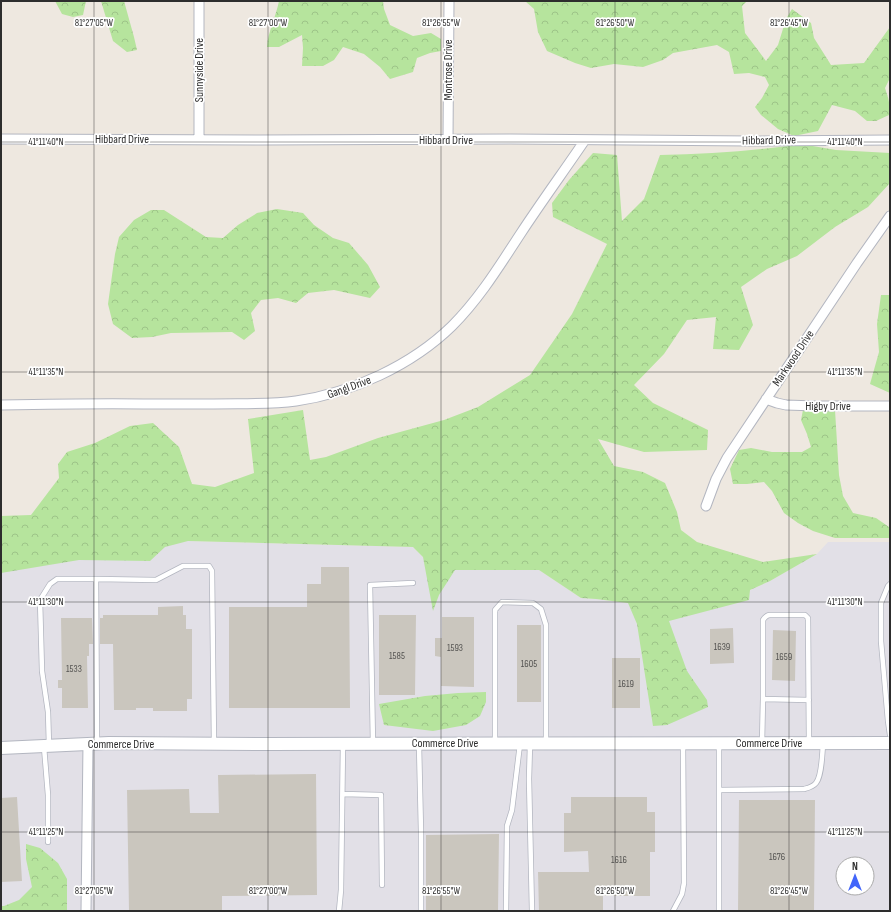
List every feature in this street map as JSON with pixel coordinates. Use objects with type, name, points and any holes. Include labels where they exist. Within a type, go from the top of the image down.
[{"type":"street","name":"Sunnyside Drive","points":[[199,140],[200,1]]},
{"type":"street","name":"Montrose Drive","points":[[448,1],[448,140]]},
{"type":"street","name":"Hibbard Drive","points":[[1,138],[199,140],[890,140]]},
{"type":"street","name":"Gangl Drive","points":[[1,405],[100,403],[278,403],[327,395],[351,388],[372,379],[393,369],[414,356],[433,342],[462,316],[487,285],[584,140]]},
{"type":"street","name":"Markwood Drive","points":[[706,506],[716,479],[727,458],[852,270],[890,216]]},
{"type":"street","name":"Higby Drive","points":[[766,399],[786,405],[890,406]]},
{"type":"street","name":"Commerce Drive","points":[[1,748],[93,744],[890,743]]},
{"type":"street","points":[[86,911],[93,744]]},
{"type":"lane","points":[[48,842],[46,746],[48,712],[42,671],[40,600],[50,584],[57,579],[156,580],[183,566],[209,566],[212,571],[214,744]]},
{"type":"lane","points":[[93,744],[96,579]]},
{"type":"lane","points":[[373,744],[370,585],[413,583]]},
{"type":"lane","points":[[890,584],[881,602],[881,641],[890,734]]},
{"type":"lane","points":[[495,743],[495,610],[502,602],[533,602],[541,609],[546,625],[546,743]]},
{"type":"lane","points":[[762,743],[763,620],[767,615],[805,615],[808,618],[809,743]]},
{"type":"lane","points":[[763,699],[809,700]]},
{"type":"lane","points":[[419,743],[422,831],[421,911]]},
{"type":"lane","points":[[506,911],[507,826],[512,810],[525,743]]},
{"type":"lane","points":[[525,743],[530,779],[532,911]]},
{"type":"lane","points":[[673,911],[682,894],[684,883],[683,743]]},
{"type":"lane","points":[[719,743],[719,911]]},
{"type":"lane","points":[[719,790],[804,789],[812,786],[816,783],[819,777],[823,743]]},
{"type":"lane","points":[[339,911],[341,890],[343,744]]},
{"type":"lane","points":[[343,794],[381,795],[382,885]]},
{"type":"shaded area","points":[[188,541],[413,547],[423,557],[455,570],[539,570],[581,598],[628,603],[750,590],[770,581],[817,554],[828,542],[890,542],[890,911],[1,911],[1,544]]},
{"type":"green space","points":[[55,1],[86,1],[83,15],[73,17],[62,14]]},
{"type":"green space","points":[[101,1],[124,1],[137,50],[127,52],[113,41]]},
{"type":"green space","points":[[279,1],[383,1],[384,9],[390,25],[413,36],[431,33],[441,39],[441,51],[417,58],[413,72],[390,79],[380,67],[364,54],[343,47],[334,60],[323,66],[302,66],[302,35],[279,47],[267,47]]},
{"type":"green space","points":[[525,1],[747,1],[742,6],[745,33],[766,61],[778,45],[786,19],[792,9],[811,23],[814,38],[831,65],[864,63],[890,27],[890,78],[885,88],[889,104],[889,115],[876,121],[867,121],[855,111],[832,105],[818,131],[794,136],[778,129],[761,115],[755,107],[769,85],[765,77],[749,73],[734,74],[729,52],[717,45],[673,53],[663,60],[643,67],[614,64],[591,68],[547,51],[538,32],[534,9]]},
{"type":"green space","points":[[801,144],[836,150],[890,153],[890,183],[868,207],[835,227],[797,256],[767,269],[741,287],[753,325],[739,350],[713,349],[716,317],[687,320],[664,354],[634,385],[653,403],[708,430],[707,450],[644,452],[598,439],[614,466],[643,472],[665,483],[677,512],[681,530],[697,542],[763,562],[817,554],[770,581],[750,590],[749,600],[669,621],[687,671],[707,700],[708,707],[667,725],[653,726],[637,624],[628,603],[581,598],[539,570],[455,570],[439,595],[433,611],[423,557],[413,547],[188,541],[165,547],[150,561],[79,560],[1,573],[1,516],[31,515],[59,478],[58,464],[67,452],[95,443],[130,426],[153,423],[179,447],[192,484],[215,487],[254,473],[248,419],[303,410],[310,460],[326,457],[378,438],[444,420],[478,407],[530,375],[572,314],[607,244],[553,217],[552,203],[569,180],[593,153],[617,155],[622,221],[644,199],[660,155],[730,152]]},
{"type":"green space","points":[[277,209],[303,213],[314,225],[333,238],[349,243],[368,265],[380,287],[370,298],[334,290],[308,293],[296,303],[278,298],[261,300],[251,313],[255,331],[244,340],[232,332],[171,333],[152,337],[132,338],[113,324],[108,304],[115,254],[119,237],[134,220],[151,210],[164,210],[206,237],[223,238],[238,225],[257,213]]},
{"type":"green space","points":[[881,295],[890,295],[890,393],[870,384],[879,352],[877,324]]},
{"type":"green space","points":[[803,410],[835,410],[839,475],[843,496],[853,513],[876,518],[889,527],[890,538],[835,538],[813,531],[784,513],[772,491],[764,482],[733,484],[730,469],[739,450],[751,448],[772,452],[802,452],[811,447],[801,420]]},
{"type":"green space","points":[[486,692],[486,702],[480,716],[466,725],[433,731],[384,725],[379,704],[425,696]]},
{"type":"green space","points":[[26,844],[40,848],[58,863],[67,879],[67,911],[1,911],[1,906],[19,900],[32,887],[26,859]]},
{"type":"building","points":[[321,567],[349,567],[350,708],[229,708],[229,607],[307,607],[307,584],[321,584]]},
{"type":"building","points":[[183,606],[183,615],[186,615],[186,629],[192,629],[192,699],[187,699],[187,711],[153,711],[153,708],[114,710],[113,644],[100,644],[100,618],[103,618],[103,615],[158,615],[158,607]]},
{"type":"building","points":[[379,615],[416,615],[415,695],[379,695]]},
{"type":"building","points":[[442,617],[474,617],[474,687],[441,686],[441,657],[435,656],[435,638],[442,638]]},
{"type":"building","points":[[61,618],[92,618],[93,644],[89,644],[89,656],[87,656],[88,708],[62,708],[62,688],[58,688],[58,680],[62,680]]},
{"type":"building","points":[[517,625],[541,625],[541,702],[517,702]]},
{"type":"building","points":[[733,628],[734,663],[710,664],[710,629]]},
{"type":"building","points":[[773,630],[796,631],[795,681],[772,680]]},
{"type":"building","points":[[612,658],[640,658],[640,708],[612,708]]},
{"type":"building","points":[[316,774],[317,895],[222,896],[222,911],[129,911],[127,790],[189,789],[190,813],[219,813],[218,775]]},
{"type":"building","points":[[17,797],[22,881],[1,882],[1,798]]},
{"type":"building","points":[[571,797],[647,797],[647,812],[655,812],[655,852],[650,852],[650,896],[603,896],[603,911],[539,911],[538,872],[589,872],[588,851],[564,852],[564,813],[571,813]]},
{"type":"building","points":[[739,800],[815,800],[814,911],[738,911]]},
{"type":"building","points":[[499,834],[498,911],[426,911],[426,835]]}]
